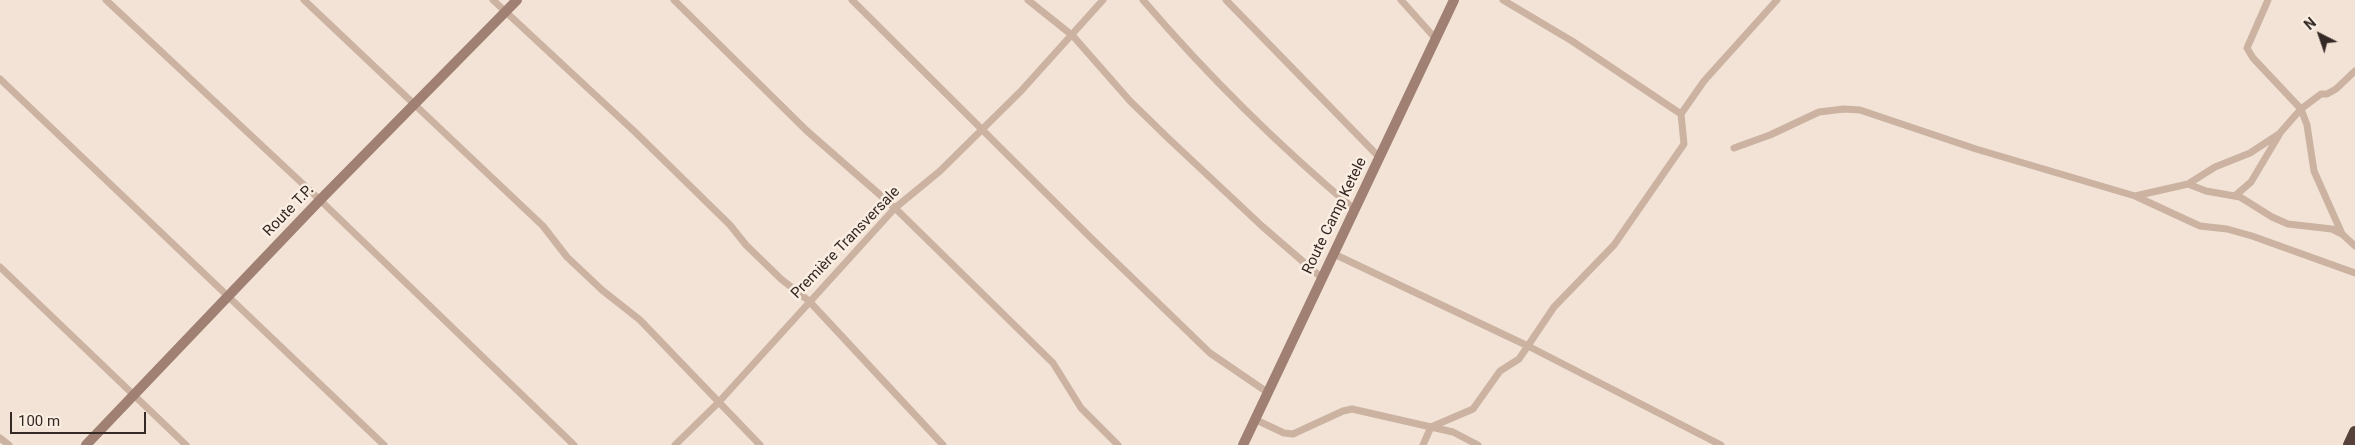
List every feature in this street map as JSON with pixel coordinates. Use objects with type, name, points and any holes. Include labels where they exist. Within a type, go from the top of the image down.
[{"type":"highway","points":[[2349,445],[2355,432]]},
{"type":"street","points":[[106,0],[320,200],[574,445]]},
{"type":"street","points":[[304,0],[543,226],[567,257],[602,290],[640,320],[760,445]]},
{"type":"street","points":[[493,0],[635,132],[730,225],[746,245],[781,279],[808,301],[943,445]]},
{"type":"street","name":"Route T.P.","points":[[86,445],[135,396],[320,200],[504,11],[517,0]]},
{"type":"street","points":[[674,0],[807,131],[896,208],[1053,363],[1081,408],[1118,445]]},
{"type":"street","points":[[852,0],[981,130],[1210,353],[1267,392]]},
{"type":"street","points":[[1028,0],[1073,36],[1150,120],[1263,227],[1322,278]]},
{"type":"street","name":"Première Transversale","points":[[675,445],[718,402],[808,301],[846,265],[896,208],[940,171],[981,130],[1073,36],[1103,0]]},
{"type":"street","points":[[1142,0],[1187,51],[1251,116],[1297,161],[1354,209]]},
{"type":"street","points":[[1226,0],[1380,158]]},
{"type":"street","points":[[1401,0],[1435,38]]},
{"type":"street","name":"Route Camp Ketele","points":[[1243,445],[1254,418],[1454,0]]},
{"type":"street","points":[[1503,0],[1572,41],[1681,114]]},
{"type":"street","points":[[1423,445],[1431,427],[1476,407],[1500,372],[1519,359],[1554,306],[1614,245],[1684,144],[1681,114],[1704,81],[1777,0]]},
{"type":"street","points":[[2268,0],[2247,48],[2253,58],[2301,109],[2307,125],[2311,164],[2342,234]]},
{"type":"street","points":[[2236,196],[2251,182],[2279,134],[2301,109],[2321,94],[2327,94],[2336,89],[2355,70]]},
{"type":"street","points":[[0,80],[384,445]]},
{"type":"street","points":[[1734,148],[1770,135],[1819,112],[1844,109],[1860,110],[1976,148],[2135,196],[2200,226],[2240,232],[2355,274]]},
{"type":"street","points":[[2135,196],[2188,184],[2215,167],[2250,153],[2279,134]]},
{"type":"street","points":[[2188,184],[2206,191],[2236,196],[2288,224],[2332,229],[2342,234],[2355,246]]},
{"type":"street","points":[[1334,254],[1528,346],[1720,445]]},
{"type":"street","points":[[0,268],[186,445]]},
{"type":"street","points":[[1254,418],[1284,433],[1293,434],[1343,411],[1352,409],[1453,432],[1478,445]]},
{"type":"street","points":[[0,438],[9,445]]}]
